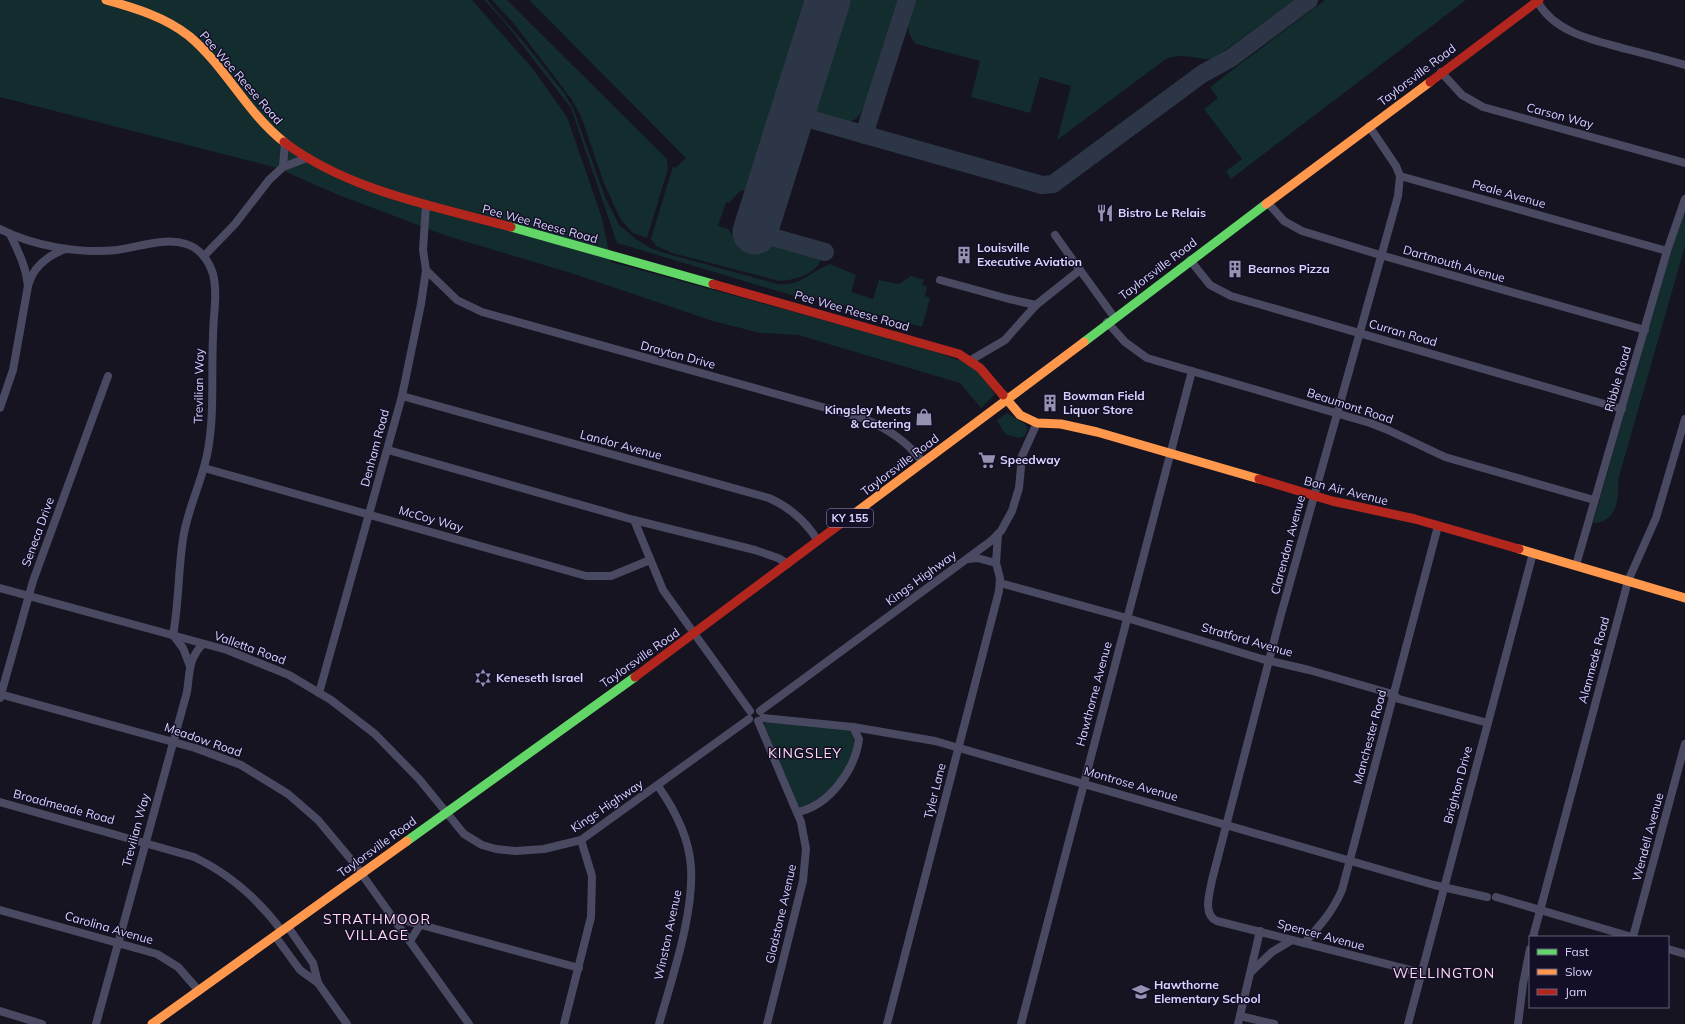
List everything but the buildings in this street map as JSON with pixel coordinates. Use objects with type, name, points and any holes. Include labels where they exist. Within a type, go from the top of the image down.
[{"type":"street","name":"Pee Wee Reese Road","points":[[106,0],[158,18],[187,34],[207,54],[261,122],[307,158],[371,188],[426,205],[959,354],[971,360],[980,368],[1008,399]]},
{"type":"street","points":[[1538,1],[1541,8],[1553,20],[1574,34],[1685,65]]},
{"type":"street","name":"Taylorsville Road","points":[[157,1023],[361,873],[694,634],[924,463],[1267,202],[1538,1]]},
{"type":"street","name":"Carson Way","points":[[1441,72],[1462,95],[1483,107],[1685,163]]},
{"type":"street","points":[[1369,126],[1396,166],[1400,176]]},
{"type":"street","points":[[283,167],[285,142]]},
{"type":"street","points":[[0,229],[10,234],[65,249],[116,250],[178,242],[196,247],[204,256],[234,224],[264,185],[283,167],[307,158]]},
{"type":"street","name":"Peale Avenue","points":[[1400,176],[1667,252]]},
{"type":"street","name":"Clarendon Avenue","points":[[1214,920],[1208,912],[1209,894],[1314,496],[1394,215],[1400,176]]},
{"type":"street","name":"Ribble Road","points":[[1576,565],[1667,252],[1685,199]]},
{"type":"street","name":"Dartmouth Avenue","points":[[1267,202],[1284,221],[1294,228],[1382,256],[1645,330]]},
{"type":"street","name":"Denham Road","points":[[319,693],[370,515],[402,396],[421,304],[426,270],[423,250],[426,205]]},
{"type":"street","points":[[10,234],[20,254],[27,275],[28,286]]},
{"type":"street","name":"Beaumont Road","points":[[1054,236],[1080,270],[1123,340],[1141,355],[1338,413],[1388,430],[1445,457],[1594,500]]},
{"type":"street","points":[[0,408],[13,370],[28,286],[32,275],[42,263],[51,256],[65,249]]},
{"type":"street","name":"Trevilian Way","points":[[173,635],[178,606],[181,558],[186,524],[204,468],[212,419],[215,288],[210,266],[204,256]]},
{"type":"street","name":"Curran Road","points":[[1190,260],[1202,278],[1219,291],[1622,409]]},
{"type":"street","name":"Drayton Drive","points":[[426,270],[457,300],[482,312],[862,418],[880,425],[901,439],[924,463]]},
{"type":"street","points":[[971,360],[1005,340],[1036,305],[1080,270]]},
{"type":"street","points":[[940,280],[1009,300],[1036,305]]},
{"type":"street","name":"Hawthorne Avenue","points":[[1021,1024],[1067,850],[1083,782],[1192,371]]},
{"type":"street","name":"Seneca Drive","points":[[0,696],[28,596],[108,376]]},
{"type":"street","name":"Landor Avenue","points":[[402,396],[769,498],[796,513],[808,526],[818,542]]},
{"type":"street","name":"Bon Air Avenue","points":[[1008,399],[1020,415],[1037,423],[1075,427],[1170,453],[1314,496],[1438,526],[1685,598]]},
{"type":"street","name":"Alanmede Road","points":[[1533,936],[1628,581],[1656,518],[1685,419]]},
{"type":"street","name":"Kings Highway","points":[[760,717],[991,541],[998,534],[1007,520],[1016,499],[1021,479],[1022,456],[1037,423]]},
{"type":"street","points":[[388,450],[634,520],[755,550],[778,558],[788,564]]},
{"type":"street","name":"McCoy Way","points":[[204,468],[592,577],[611,576],[650,560]]},
{"type":"street","points":[[634,520],[663,590],[749,715]]},
{"type":"street","name":"Manchester Road","points":[[1304,943],[1325,920],[1336,903],[1350,860],[1438,526]]},
{"type":"street","name":"Tyler Lane","points":[[887,1024],[1000,583],[996,563],[998,534]]},
{"type":"street","name":"Brighton Drive","points":[[1408,1024],[1533,553]]},
{"type":"street","points":[[967,559],[976,558],[996,563]]},
{"type":"street","name":"Stratford Avenue","points":[[1000,583],[1127,618],[1270,661],[1309,670],[1393,695],[1399,699],[1488,722]]},
{"type":"street","name":"Valletta Road","points":[[0,588],[227,650],[288,675],[343,708],[375,734],[419,779],[446,813]]},
{"type":"street","points":[[173,635],[183,648],[190,666]]},
{"type":"street","name":"Trevilian Way","points":[[96,1024],[186,692],[192,656],[203,644]]},
{"type":"street","name":"Meadow Road","points":[[0,696],[195,748],[241,765],[278,787],[318,820],[361,873],[469,1024]]},
{"type":"street","name":"Kings Highway","points":[[446,813],[470,839],[482,845],[496,849],[516,851],[544,850],[581,840],[658,786],[749,715]]},
{"type":"street","name":"Montrose Avenue","points":[[749,715],[871,730],[935,741],[1083,782],[1444,887],[1487,897]]},
{"type":"street","name":"Gladstone Avenue","points":[[760,717],[804,832],[806,849],[803,881],[767,1024]]},
{"type":"street","points":[[853,728],[859,740]]},
{"type":"street","points":[[797,812],[816,804],[840,783],[852,763],[859,740],[871,730]]},
{"type":"street","name":"Wendell Avenue","points":[[1633,936],[1685,744]]},
{"type":"street","name":"Winston Avenue","points":[[658,786],[672,807],[683,833],[689,853],[691,879],[688,905],[678,953],[659,1024]]},
{"type":"street","name":"Broadmeade Road","points":[[0,802],[194,856],[211,865],[249,893],[263,907],[282,931]]},
{"type":"street","points":[[564,1024],[588,935],[593,901],[592,876],[581,840]]},
{"type":"street","points":[[1496,898],[1630,936]]},
{"type":"street","name":"Carolina Avenue","points":[[0,910],[117,942],[163,957],[178,968],[199,991]]},
{"type":"street","points":[[392,917],[580,968]]},
{"type":"street","name":"Spencer Avenue","points":[[1214,920],[1422,973]]},
{"type":"street","points":[[410,942],[420,925]]},
{"type":"street","points":[[282,931],[313,963],[318,983]]},
{"type":"street","points":[[282,931],[300,970],[318,983],[347,1024]]},
{"type":"street","points":[[1260,931],[1252,971],[1239,1020],[1274,1024]]},
{"type":"street","points":[[1252,971],[1272,952],[1292,940]]},
{"type":"street","points":[[1669,949],[1685,954]]},
{"type":"street","points":[[1518,1024],[1523,984],[1529,954]]},
{"type":"street","points":[[0,1011],[42,1024]]},
{"type":"green space","points":[[0,0],[472,0],[533,69],[567,117],[602,218],[611,262],[922,347],[975,366],[995,394],[981,408],[960,383],[798,335],[760,333],[713,321],[571,273],[450,237],[336,194],[277,168],[0,97]]},
{"type":"green space","points":[[484,0],[487,0],[526,45],[564,93],[573,108],[605,197],[619,225],[636,239],[650,248],[668,254],[778,284],[799,281],[830,264],[856,275],[851,292],[873,299],[879,280],[899,284],[911,276],[924,280],[922,285],[927,286],[925,296],[930,298],[922,327],[813,297],[811,301],[617,243],[571,108],[503,20]]},
{"type":"green space","points":[[492,0],[507,0],[667,159],[668,169],[647,238],[633,233],[621,220],[605,186],[581,116],[572,100],[515,25]]},
{"type":"green space","points":[[529,0],[814,0],[755,186],[739,192],[729,203],[726,202],[718,226],[728,229],[735,239],[748,247],[757,248],[773,244],[817,257],[821,260],[818,265],[803,276],[779,281],[672,253],[656,246],[651,239],[673,166],[675,168],[686,158]]},
{"type":"green space","points":[[838,0],[899,0],[866,102],[858,116],[849,122],[837,122],[825,118],[815,112],[810,104],[810,92]]},
{"type":"green space","points":[[915,0],[1294,0],[1213,59],[1178,56],[1166,59],[1057,140],[1071,86],[1040,77],[1030,113],[971,97],[980,61],[916,44],[909,33],[908,28],[909,17]]},
{"type":"green space","points":[[1325,0],[1466,0],[1231,179],[1226,171],[1242,159],[1204,109],[1218,98],[1210,87]]},
{"type":"green space","points":[[1683,214],[1685,214],[1685,246],[1618,480],[1618,495],[1615,509],[1607,519],[1601,522],[1593,523],[1664,273]]},
{"type":"green space","points":[[1007,413],[1024,423],[1028,428],[1025,436],[1019,438],[1005,434],[997,420]]},
{"type":"green space","points":[[766,722],[849,730],[854,736],[856,742],[847,766],[833,787],[814,801],[801,807],[798,805],[764,725]]},
{"type":"taxiway","points":[[864,135],[907,0]]},
{"type":"taxiway","points":[[792,114],[1042,185],[1053,184],[1202,74],[1231,58],[1309,0]]},
{"type":"taxiway","points":[[755,232],[825,252]]},
{"type":"runway","points":[[755,232],[828,0]]},
{"type":"traffic: fast","points":[[1084,342],[1266,204]]},
{"type":"traffic: fast","points":[[511,227],[713,284]]},
{"type":"traffic: fast","points":[[407,841],[635,677]]},
{"type":"traffic: slow","points":[[106,0],[160,18],[180,29],[189,36],[214,61],[258,117],[284,142]]},
{"type":"traffic: slow","points":[[1266,204],[1430,82]]},
{"type":"traffic: slow","points":[[855,513],[1084,342]]},
{"type":"traffic: slow","points":[[1003,395],[1020,415],[1037,423],[1061,424],[1097,432],[1259,479]]},
{"type":"traffic: slow","points":[[1519,549],[1685,598]]},
{"type":"traffic: slow","points":[[152,1024],[407,841]]},
{"type":"traffic: jam","points":[[1430,82],[1539,0]]},
{"type":"traffic: jam","points":[[284,142],[309,159],[364,185],[422,204],[511,227]]},
{"type":"traffic: jam","points":[[713,284],[959,354],[980,368],[1003,395]]},
{"type":"traffic: jam","points":[[1259,479],[1332,501],[1415,519],[1519,549]]},
{"type":"traffic: jam","points":[[635,677],[855,513]]},
{"type":"place","name":"Bistro Le Relais","points":[[1105,213]]},
{"type":"place","name":"Louisville Executive Aviation","points":[[964,255]]},
{"type":"place","name":"Bearnos Pizza","points":[[1235,269]]},
{"type":"place","name":"Bowman Field Liquor Store","points":[[1050,403]]},
{"type":"place","name":"Kingsley Meats & Catering","points":[[924,417]]},
{"type":"place","name":"Speedway","points":[[987,460]]},
{"type":"place","name":"Keneseth Israel","points":[[483,678]]},
{"type":"place","name":"Hawthorne Elementary School","points":[[1141,992]]},
{"type":"district","name":"KINGSLEY","points":[[805,753]]},
{"type":"district","name":"STRATHMOOR VILLAGE","points":[[377,928]]},
{"type":"district","name":"WELLINGTON","points":[[1444,973]]}]
